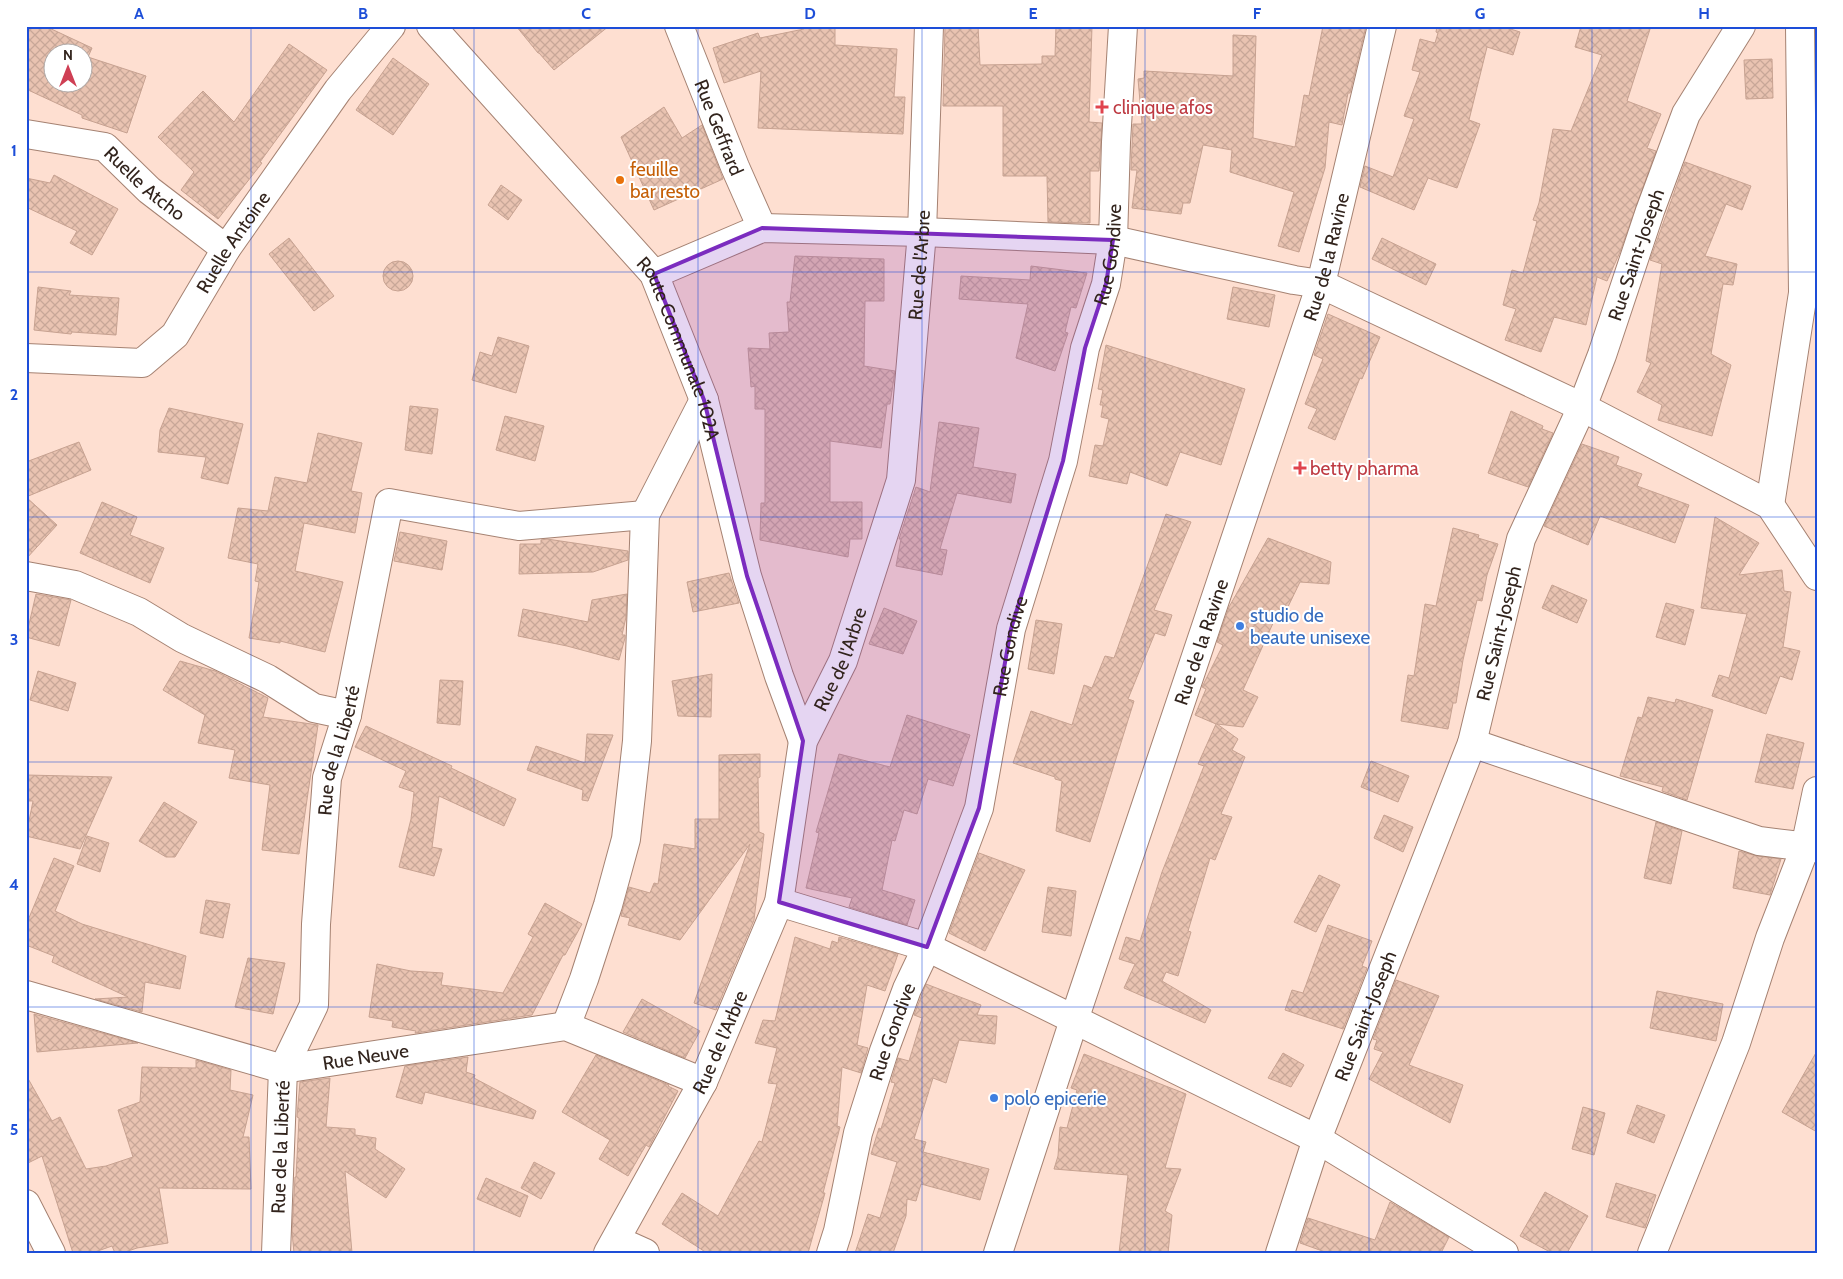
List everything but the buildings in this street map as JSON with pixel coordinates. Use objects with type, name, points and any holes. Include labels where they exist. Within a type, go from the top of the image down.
[{"type":"street","name":"Ruelle Antoine","points":[[26,358],[142,363],[175,335],[226,249],[338,90],[391,26]]},
{"type":"street","name":"Route Communale 102A","points":[[431,26],[654,274],[704,400],[747,576],[779,676],[803,741]]},
{"type":"street","name":"Rue Geffrard","points":[[678,26],[735,167],[762,228]]},
{"type":"street","name":"Rue de l'Arbre","points":[[612,1246],[703,1082],[779,902],[803,741],[843,661],[901,480],[922,232],[929,26]]},
{"type":"street","name":"Rue Gondive","points":[[831,1253],[838,1231],[858,1133],[884,1051],[904,998],[927,947],[980,808],[1011,629],[1062,461],[1084,348],[1106,284],[1112,240],[1123,26]]},
{"type":"street","name":"Rue de la Ravine","points":[[998,1253],[1074,1020],[1321,284],[1382,26]]},
{"type":"street","name":"Rue Saint-Joseph","points":[[1280,1253],[1317,1139],[1472,743],[1521,539],[1582,408],[1602,355],[1650,211],[1686,114],[1741,26]]},
{"type":"street","points":[[1770,505],[1803,293],[1800,26]]},
{"type":"street","name":"Ruelle Atcho","points":[[26,134],[105,147],[149,190],[226,249]]},
{"type":"street","points":[[654,274],[762,228],[1112,240],[1294,280],[1321,284],[1582,408],[1770,505],[1817,576]]},
{"type":"street","points":[[703,1082],[566,1026],[584,979],[608,905],[626,839],[637,741],[645,514],[704,400]]},
{"type":"street","name":"Rue de la Liberté","points":[[276,1253],[283,1069],[314,1005],[316,924],[327,778],[347,716],[389,503],[519,526],[645,514]]},
{"type":"street","points":[[26,576],[75,585],[139,612],[182,638],[268,679],[314,708],[347,716]]},
{"type":"street","points":[[1472,743],[1759,841],[1811,848]]},
{"type":"street","points":[[1652,1253],[1736,1043],[1770,938],[1811,848],[1817,791]]},
{"type":"street","points":[[779,902],[927,947],[1317,1139],[1504,1253]]},
{"type":"street","name":"Rue Neuve","points":[[26,995],[283,1069],[566,1026]]},
{"type":"street","points":[[26,1204],[52,1253]]},
{"type":"street","points":[[612,1246],[645,1253]]},
{"type":"highlighted area","points":[[762,228],[1113,240],[1106,284],[1085,348],[1063,461],[1011,629],[979,808],[927,947],[779,902],[803,741],[747,576],[704,400],[654,274]]},
{"type":"place","name":"clinique afos","points":[[1102,107]]},
{"type":"place","name":"feuille bar resto","points":[[620,180]]},
{"type":"place","name":"betty pharma","points":[[1300,468]]},
{"type":"place","name":"studio de beaute unisexe","points":[[1240,626]]},
{"type":"place","name":"polo epicerie","points":[[994,1098]]}]
